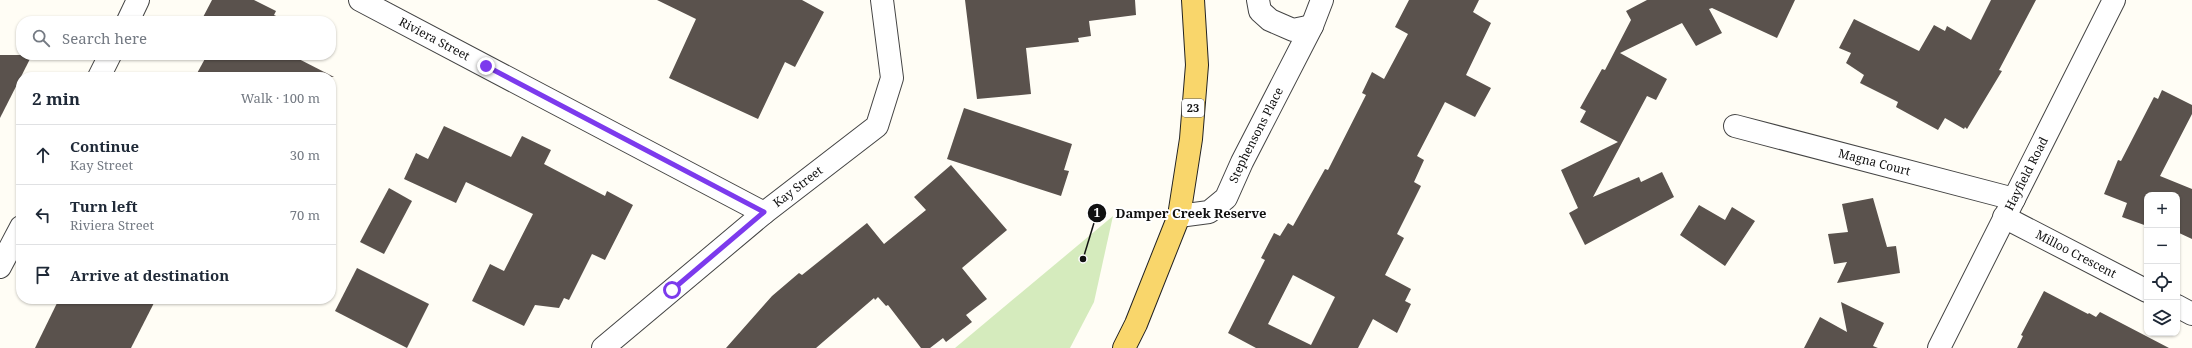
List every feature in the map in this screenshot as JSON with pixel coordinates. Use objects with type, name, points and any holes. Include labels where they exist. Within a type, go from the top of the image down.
[{"type":"main road","name":"23","points":[[1124,348],[1136,324],[1178,216],[1191,139],[1197,65],[1193,0]]},
{"type":"street","points":[[130,16],[138,0]]},
{"type":"street","name":"Riviera Street","points":[[360,0],[764,212]]},
{"type":"street","name":"Kay Street","points":[[602,348],[764,212],[877,126],[892,78],[882,0]]},
{"type":"street","points":[[1258,0],[1260,11],[1270,20],[1293,30],[1312,26]]},
{"type":"street","name":"Stephensons Place","points":[[1178,216],[1209,212],[1226,198],[1242,162],[1312,26],[1322,0]]},
{"type":"street","name":"Hayfield Road","points":[[1939,348],[2114,0]]},
{"type":"street","points":[[102,72],[108,60]]},
{"type":"street","name":"Magna Court","points":[[1735,126],[2009,208]]},
{"type":"street","name":"Milloo Crescent","points":[[2009,208],[2144,289]]},
{"type":"street","points":[[0,267],[16,237]]},
{"type":"street","points":[[2180,308],[2192,314]]},
{"type":"green space","points":[[1113,216],[1094,302],[1070,348],[955,348]]},
{"type":"building","points":[[212,0],[254,0],[276,11],[274,15],[276,16],[204,16]]},
{"type":"building","points":[[657,0],[802,0],[824,12],[795,67],[785,62],[758,119],[669,78],[696,19]]},
{"type":"building","points":[[965,0],[1135,0],[1136,15],[1089,21],[1091,36],[1078,38],[1079,42],[1026,48],[1031,94],[977,99]]},
{"type":"building","points":[[1409,0],[1479,0],[1473,12],[1491,23],[1466,75],[1491,88],[1475,117],[1445,102],[1417,156],[1424,160],[1414,182],[1421,186],[1397,234],[1404,238],[1385,275],[1411,289],[1405,301],[1411,304],[1397,333],[1373,319],[1358,348],[1256,348],[1228,333],[1265,260],[1261,258],[1274,233],[1280,236],[1288,223],[1293,226],[1325,169],[1328,170],[1366,95],[1362,93],[1372,72],[1384,79],[1408,34],[1395,27]],"holes":[[[1293,275],[1335,297],[1311,345],[1268,324]]]},
{"type":"building","points":[[1647,0],[1795,0],[1777,38],[1712,8],[1709,9],[1722,33],[1696,46],[1682,23],[1620,53],[1667,79],[1656,100],[1647,96],[1593,197],[1639,177],[1641,182],[1662,172],[1674,197],[1585,245],[1569,213],[1578,208],[1561,170],[1618,142],[1580,122],[1586,111],[1580,108],[1602,69],[1605,70],[1631,20],[1626,11]]},
{"type":"building","points":[[1991,0],[2036,0],[1999,70],[2002,71],[1967,129],[1965,127],[1964,129],[1945,118],[1938,130],[1896,107],[1898,102],[1860,83],[1864,75],[1846,63],[1851,53],[1839,48],[1854,19],[1919,51],[1934,25],[1945,31],[1947,26],[1971,40]]},
{"type":"building","points":[[0,55],[16,55],[16,60],[29,60],[23,72],[16,72],[16,86],[0,118]]},
{"type":"building","points":[[204,60],[301,60],[324,72],[198,72]]},
{"type":"building","points":[[2162,90],[2192,105],[2192,114],[2160,176],[2192,189],[2192,239],[2180,233],[2180,192],[2144,192],[2144,225],[2122,217],[2127,203],[2104,194],[2118,160],[2121,161],[2154,97],[2158,99]]},
{"type":"building","points":[[964,108],[1072,144],[1064,170],[1069,171],[1061,196],[947,159]]},
{"type":"building","points":[[444,126],[511,157],[522,136],[551,150],[544,164],[605,196],[607,191],[633,205],[605,260],[592,254],[569,300],[564,298],[559,308],[535,305],[524,326],[472,301],[490,264],[504,271],[533,214],[466,182],[456,203],[404,179],[416,153],[428,159]]},
{"type":"building","points":[[951,165],[1007,230],[962,268],[987,299],[966,315],[972,322],[946,342],[943,338],[930,348],[921,348],[888,305],[886,306],[878,297],[875,300],[874,298],[816,348],[726,348],[772,296],[799,273],[802,275],[867,223],[884,244],[926,210],[914,197]]},
{"type":"building","points":[[389,188],[412,201],[384,254],[360,242]]},
{"type":"building","points":[[1873,198],[1887,247],[1896,246],[1900,273],[1837,283],[1847,262],[1834,264],[1828,234],[1848,232],[1842,204]]},
{"type":"building","points":[[1699,205],[1725,220],[1732,207],[1755,221],[1725,266],[1680,235]]},
{"type":"building","points":[[357,268],[429,304],[407,348],[335,311]]},
{"type":"building","points":[[2044,291],[2096,317],[2100,312],[2169,348],[2017,348],[2023,336],[2021,335]]},
{"type":"building","points":[[1841,302],[1884,323],[1873,346],[1878,348],[1804,348],[1820,317],[1847,332]]},
{"type":"building","points":[[57,304],[153,304],[131,348],[35,348]]},
{"type":"place","name":"Damper Creek Reserve","points":[[1083,259]]},
{"type":"route","points":[[486,66],[764,212],[672,290]]}]
